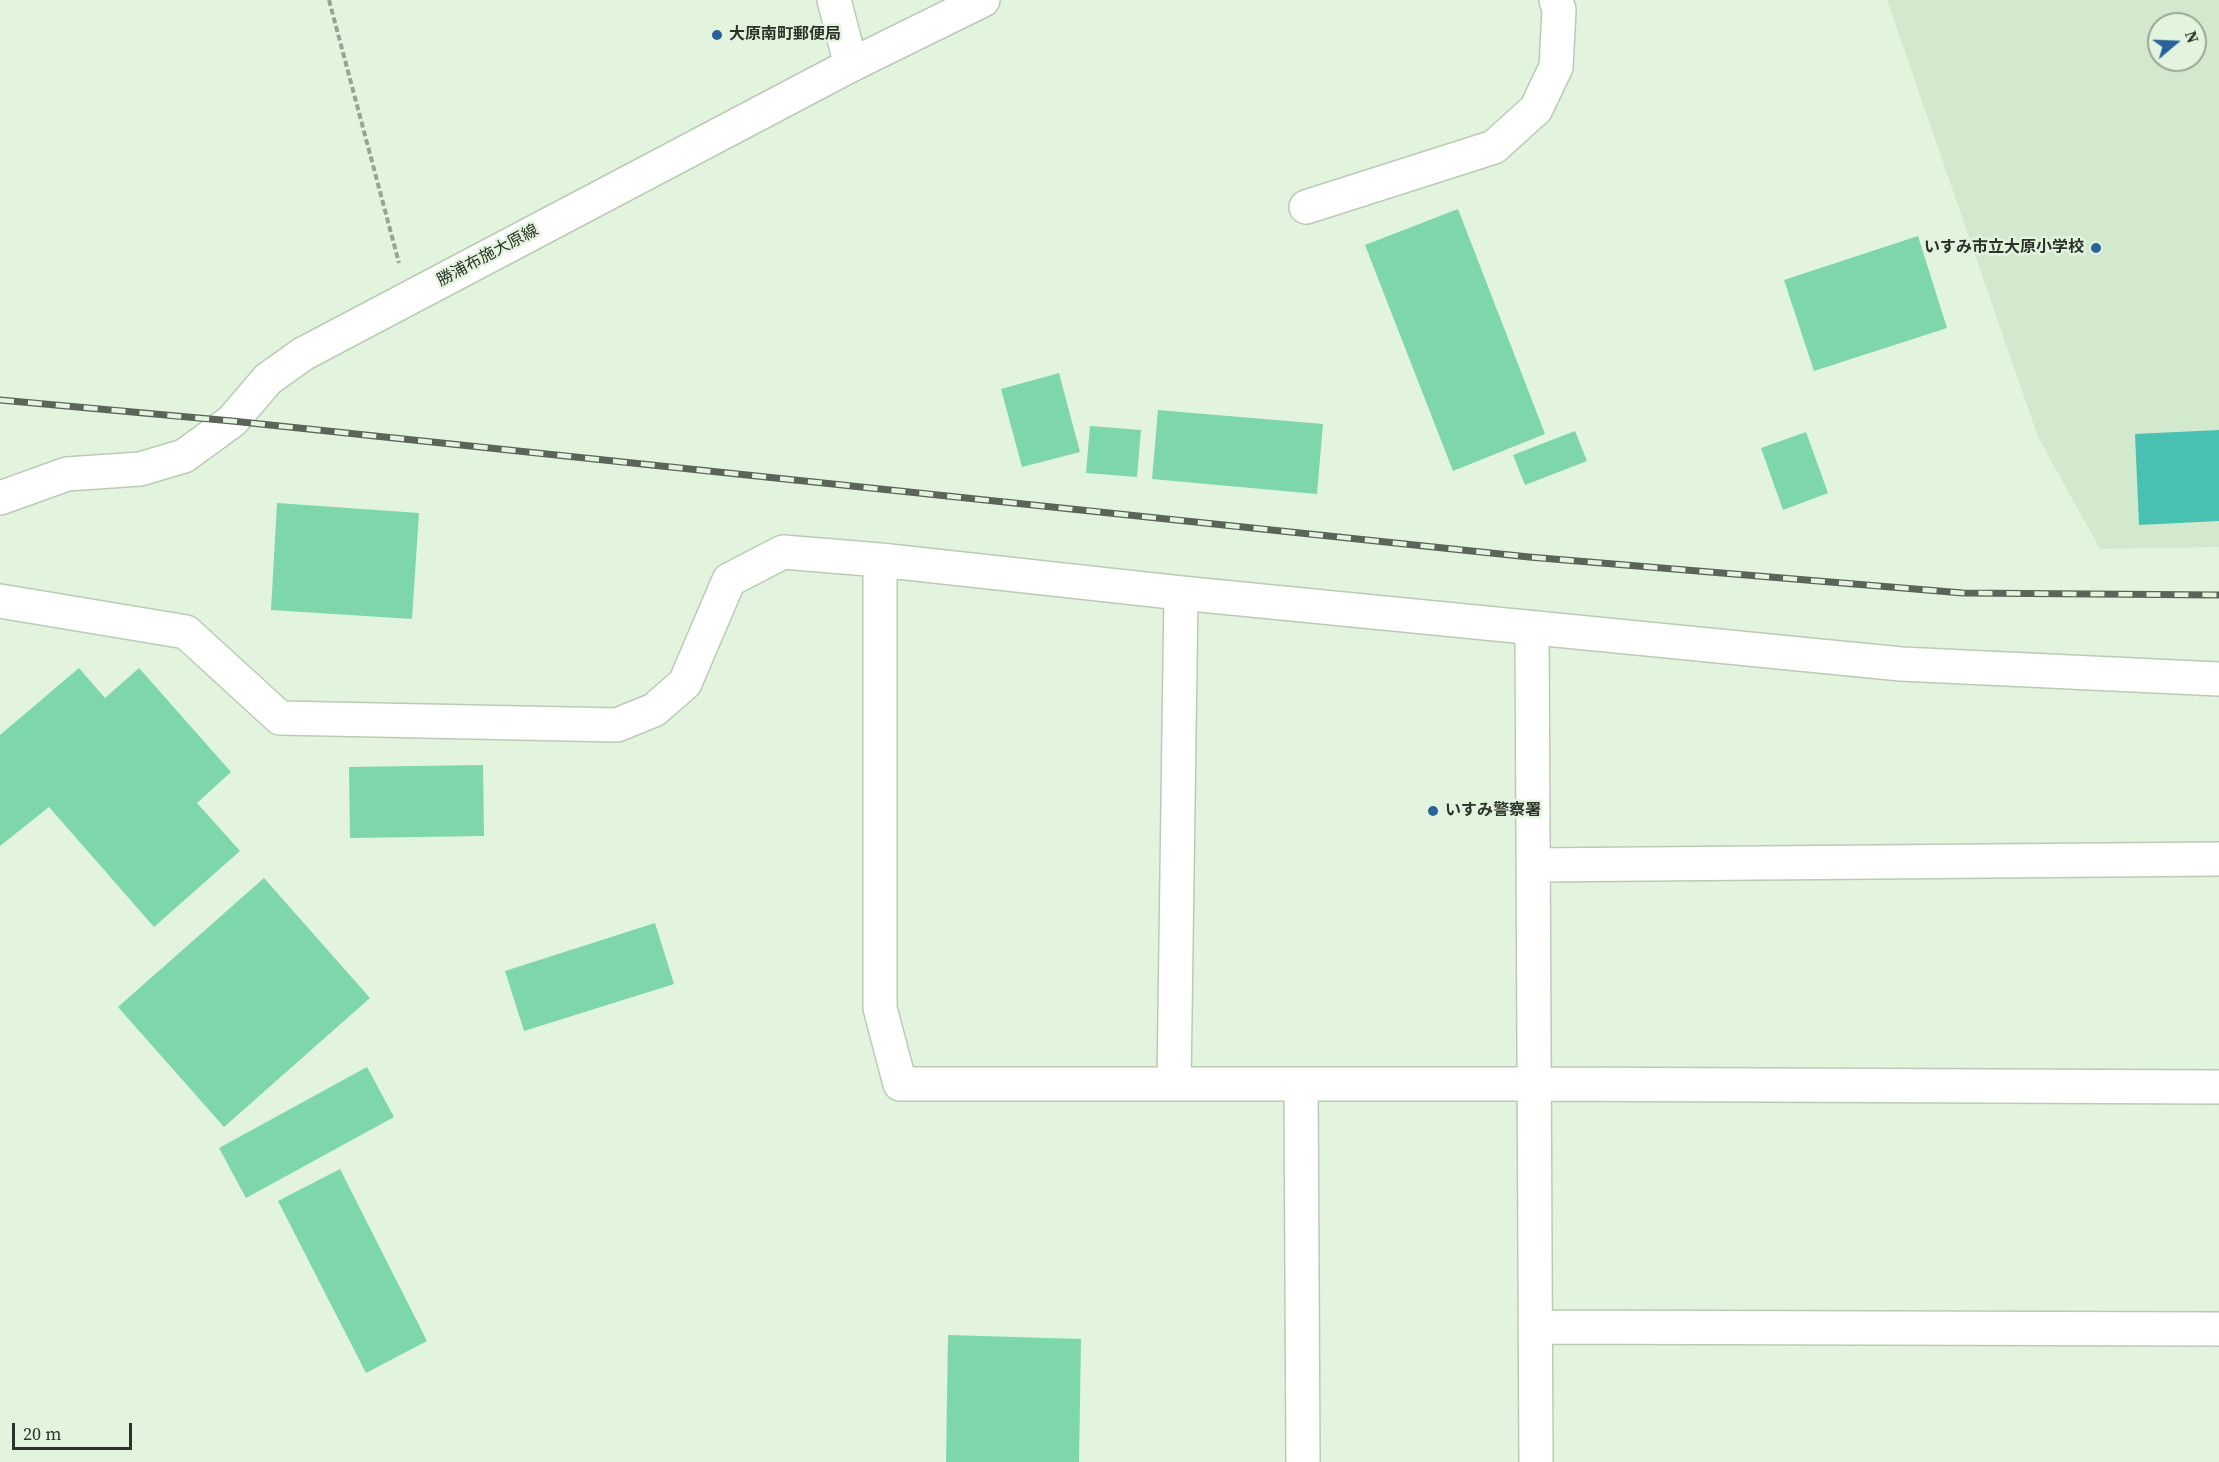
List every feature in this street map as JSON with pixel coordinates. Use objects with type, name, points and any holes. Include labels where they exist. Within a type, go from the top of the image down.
[{"type":"street","points":[[834,0],[851,64]]},
{"type":"street","name":"勝浦布施大原線","points":[[0,498],[67,474],[140,469],[184,456],[232,421],[268,379],[303,354],[851,64],[983,0]]},
{"type":"street","points":[[1306,207],[1494,147],[1536,109],[1556,67],[1559,10],[1556,0]]},
{"type":"street","points":[[0,601],[186,632],[280,718],[617,725],[654,710],[685,683],[729,580],[783,552],[1901,664],[2219,679]]},
{"type":"street","points":[[880,560],[880,1008],[900,1084],[2219,1087]]},
{"type":"street","points":[[1174,1084],[1181,593]]},
{"type":"street","points":[[1532,628],[1536,1462]]},
{"type":"street","points":[[1533,866],[2219,859]]},
{"type":"street","points":[[1301,1084],[1303,1462]]},
{"type":"street","points":[[1535,1327],[2219,1329]]},
{"type":"path","points":[[329,0],[408,299]]},
{"type":"shaded area","name":"いすみ市立大原小学校","points":[[1887,0],[2219,0],[2219,547],[2100,549],[2038,437]]},
{"type":"water","points":[[2219,430],[2219,521],[2139,525],[2135,434]]},
{"type":"building","points":[[1458,209],[1545,434],[1453,471],[1365,245]]},
{"type":"building","points":[[1918,236],[1947,328],[1814,371],[1784,280]]},
{"type":"building","points":[[1059,373],[1080,452],[1022,467],[1001,389]]},
{"type":"building","points":[[1158,410],[1323,424],[1317,494],[1152,479]]},
{"type":"building","points":[[1090,426],[1141,430],[1137,477],[1086,473]]},
{"type":"building","points":[[1575,431],[1587,461],[1525,485],[1513,455]]},
{"type":"building","points":[[1806,432],[1828,493],[1783,510],[1761,448]]},
{"type":"building","points":[[277,503],[419,513],[412,619],[271,610]]},
{"type":"building","points":[[79,668],[105,698],[139,668],[231,772],[197,803],[240,851],[154,927],[49,807],[0,846],[0,735]]},
{"type":"building","points":[[483,765],[484,836],[350,838],[349,767]]},
{"type":"building","points":[[264,878],[370,998],[224,1127],[118,1007]]},
{"type":"building","points":[[655,923],[674,984],[524,1031],[505,971]]},
{"type":"building","points":[[367,1067],[394,1117],[246,1198],[219,1148]]},
{"type":"building","points":[[340,1169],[427,1341],[366,1373],[278,1201]]},
{"type":"building","points":[[948,1335],[1081,1339],[1079,1462],[946,1462]]},
{"type":"railway","points":[[0,400],[232,421],[1529,557],[1963,593],[2219,595]]},
{"type":"place","name":"大原南町郵便局","points":[[717,35]]},
{"type":"place","name":"いすみ市立大原小学校","points":[[2096,248]]},
{"type":"place","name":"いすみ警察署","points":[[1433,811]]}]
